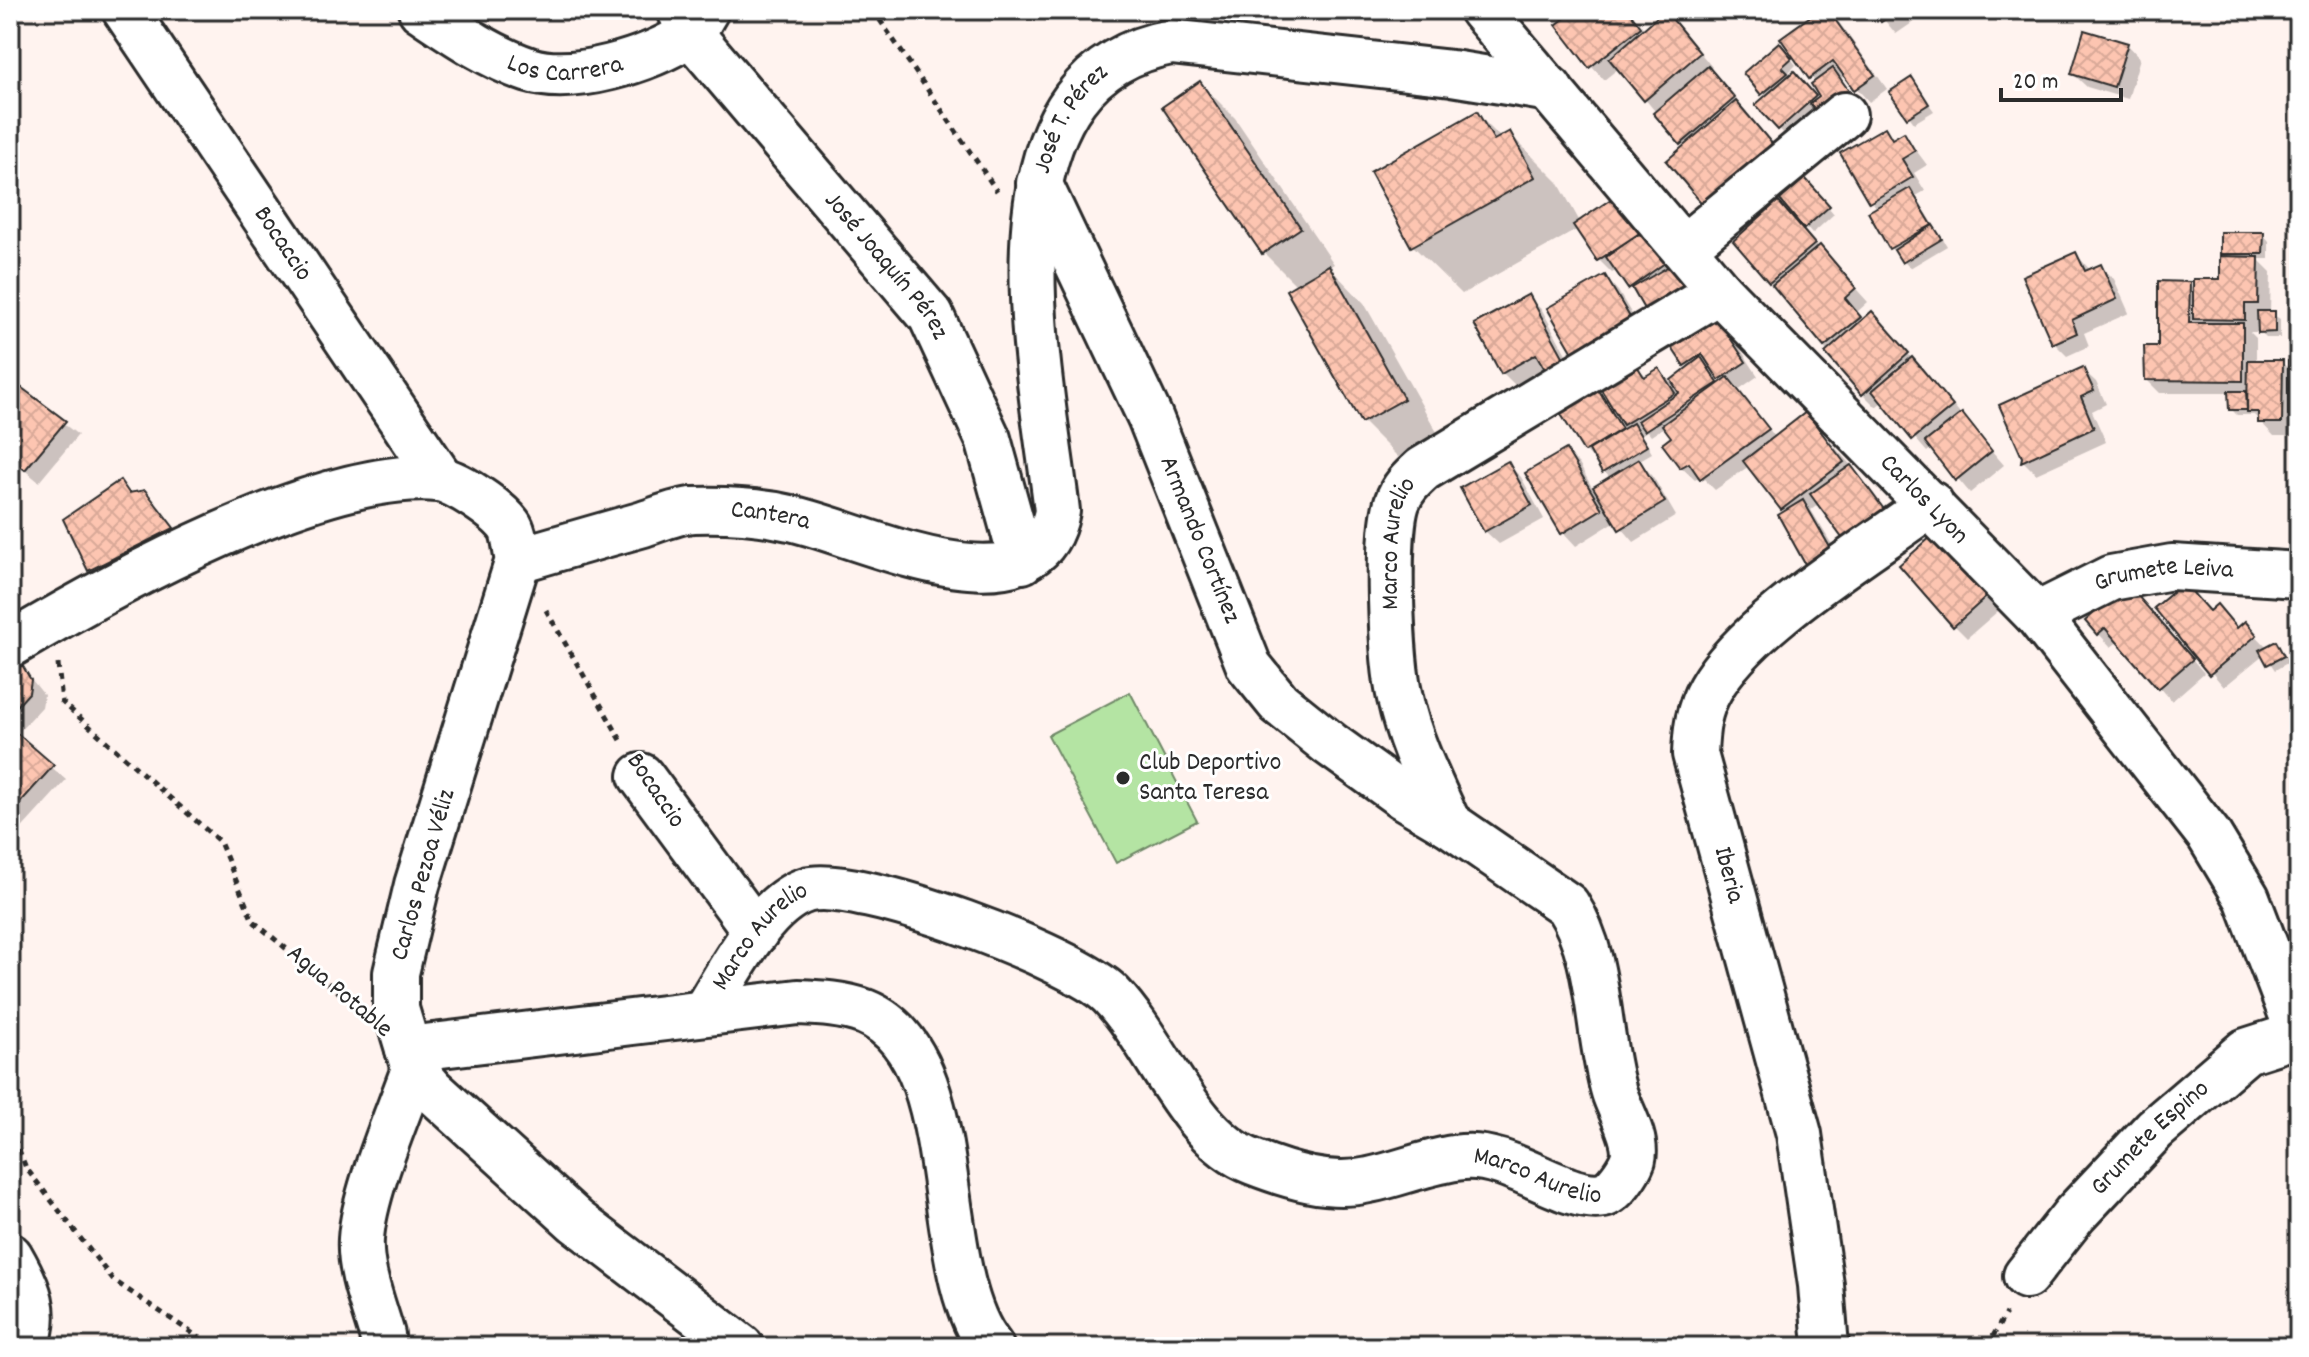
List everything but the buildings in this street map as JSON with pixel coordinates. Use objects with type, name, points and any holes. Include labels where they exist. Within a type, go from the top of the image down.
[{"type":"street","name":"Bocaccio","points":[[125,10],[441,479]]},
{"type":"street","name":"Los Carrera","points":[[421,10],[470,42],[531,71],[575,73],[620,66],[692,18]]},
{"type":"street","name":"Carlos Lyon","points":[[1482,10],[1719,291],[2037,615],[2209,835],[2247,898],[2299,1034]]},
{"type":"street","name":"José Joaquín Pérez","points":[[692,18],[931,316],[988,439],[1022,561]]},
{"type":"street","name":"José T. Pérez","points":[[1022,561],[1043,546],[1054,530],[1057,511],[1035,317],[1033,245],[1018,187],[1078,94],[1118,59],[1141,47],[1171,42],[1452,73],[1550,89]]},
{"type":"street","points":[[1683,248],[1844,115]]},
{"type":"street","name":"Armando Cortínez","points":[[1018,187],[1150,417],[1249,666],[1279,703],[1330,744],[1402,796],[1448,823]]},
{"type":"street","name":"Marco Aurelio","points":[[705,1011],[756,932],[784,902],[805,891],[824,888],[885,898],[999,937],[1094,979],[1112,995],[1140,1029],[1187,1102],[1219,1143],[1231,1153],[1295,1177],[1330,1183],[1364,1182],[1468,1156],[1494,1160],[1588,1195],[1611,1192],[1633,1158],[1632,1142],[1604,1058],[1593,979],[1579,924],[1567,905],[1448,823],[1425,772],[1399,697],[1392,601],[1397,504],[1406,485],[1423,469],[1719,291]]},
{"type":"street","points":[[10,645],[54,619],[204,543],[350,486],[388,480],[441,479],[479,498],[510,526],[518,560]]},
{"type":"street","name":"Iberia","points":[[1826,1347],[1821,1285],[1799,1134],[1695,754],[1696,721],[1710,688],[1758,631],[1931,504]]},
{"type":"street","name":"Cantera","points":[[518,560],[690,510],[747,511],[791,518],[903,554],[952,565],[988,567],[1022,561]]},
{"type":"street","name":"Carlos Pezoa Véliz","points":[[411,1059],[396,1009],[396,973],[417,885],[518,560]]},
{"type":"street","name":"Grumete Leiva","points":[[2037,615],[2111,578],[2172,567],[2299,575]]},
{"type":"street","name":"Bocaccio","points":[[641,776],[756,932]]},
{"type":"street","points":[[411,1059],[705,1011],[798,1002],[838,1005],[868,1013],[900,1039],[928,1094],[964,1290],[981,1335],[991,1347]]},
{"type":"street","name":"Grumete Espino","points":[[2026,1276],[2075,1214],[2155,1129],[2246,1051],[2299,1034]]},
{"type":"street","points":[[382,1335],[362,1262],[361,1237],[411,1059]]},
{"type":"street","points":[[411,1059],[432,1090],[576,1221],[741,1347]]},
{"type":"street","points":[[10,1256],[29,1289],[34,1327],[25,1347]]},
{"type":"path","points":[[873,10],[1018,187]]},
{"type":"path","name":"Bocaccio","points":[[518,560],[641,776]]},
{"type":"path","name":"Agua Potable","points":[[54,619],[62,702],[220,842],[253,921],[411,1059]]},
{"type":"path","points":[[10,1127],[26,1168],[113,1280],[213,1347]]},
{"type":"green space","name":"Club Deportivo Santa Teresa","points":[[1130,692],[1197,821],[1116,863],[1048,735]]},
{"type":"place","name":"Club Deportivo Santa Teresa","points":[[1123,778]]}]
